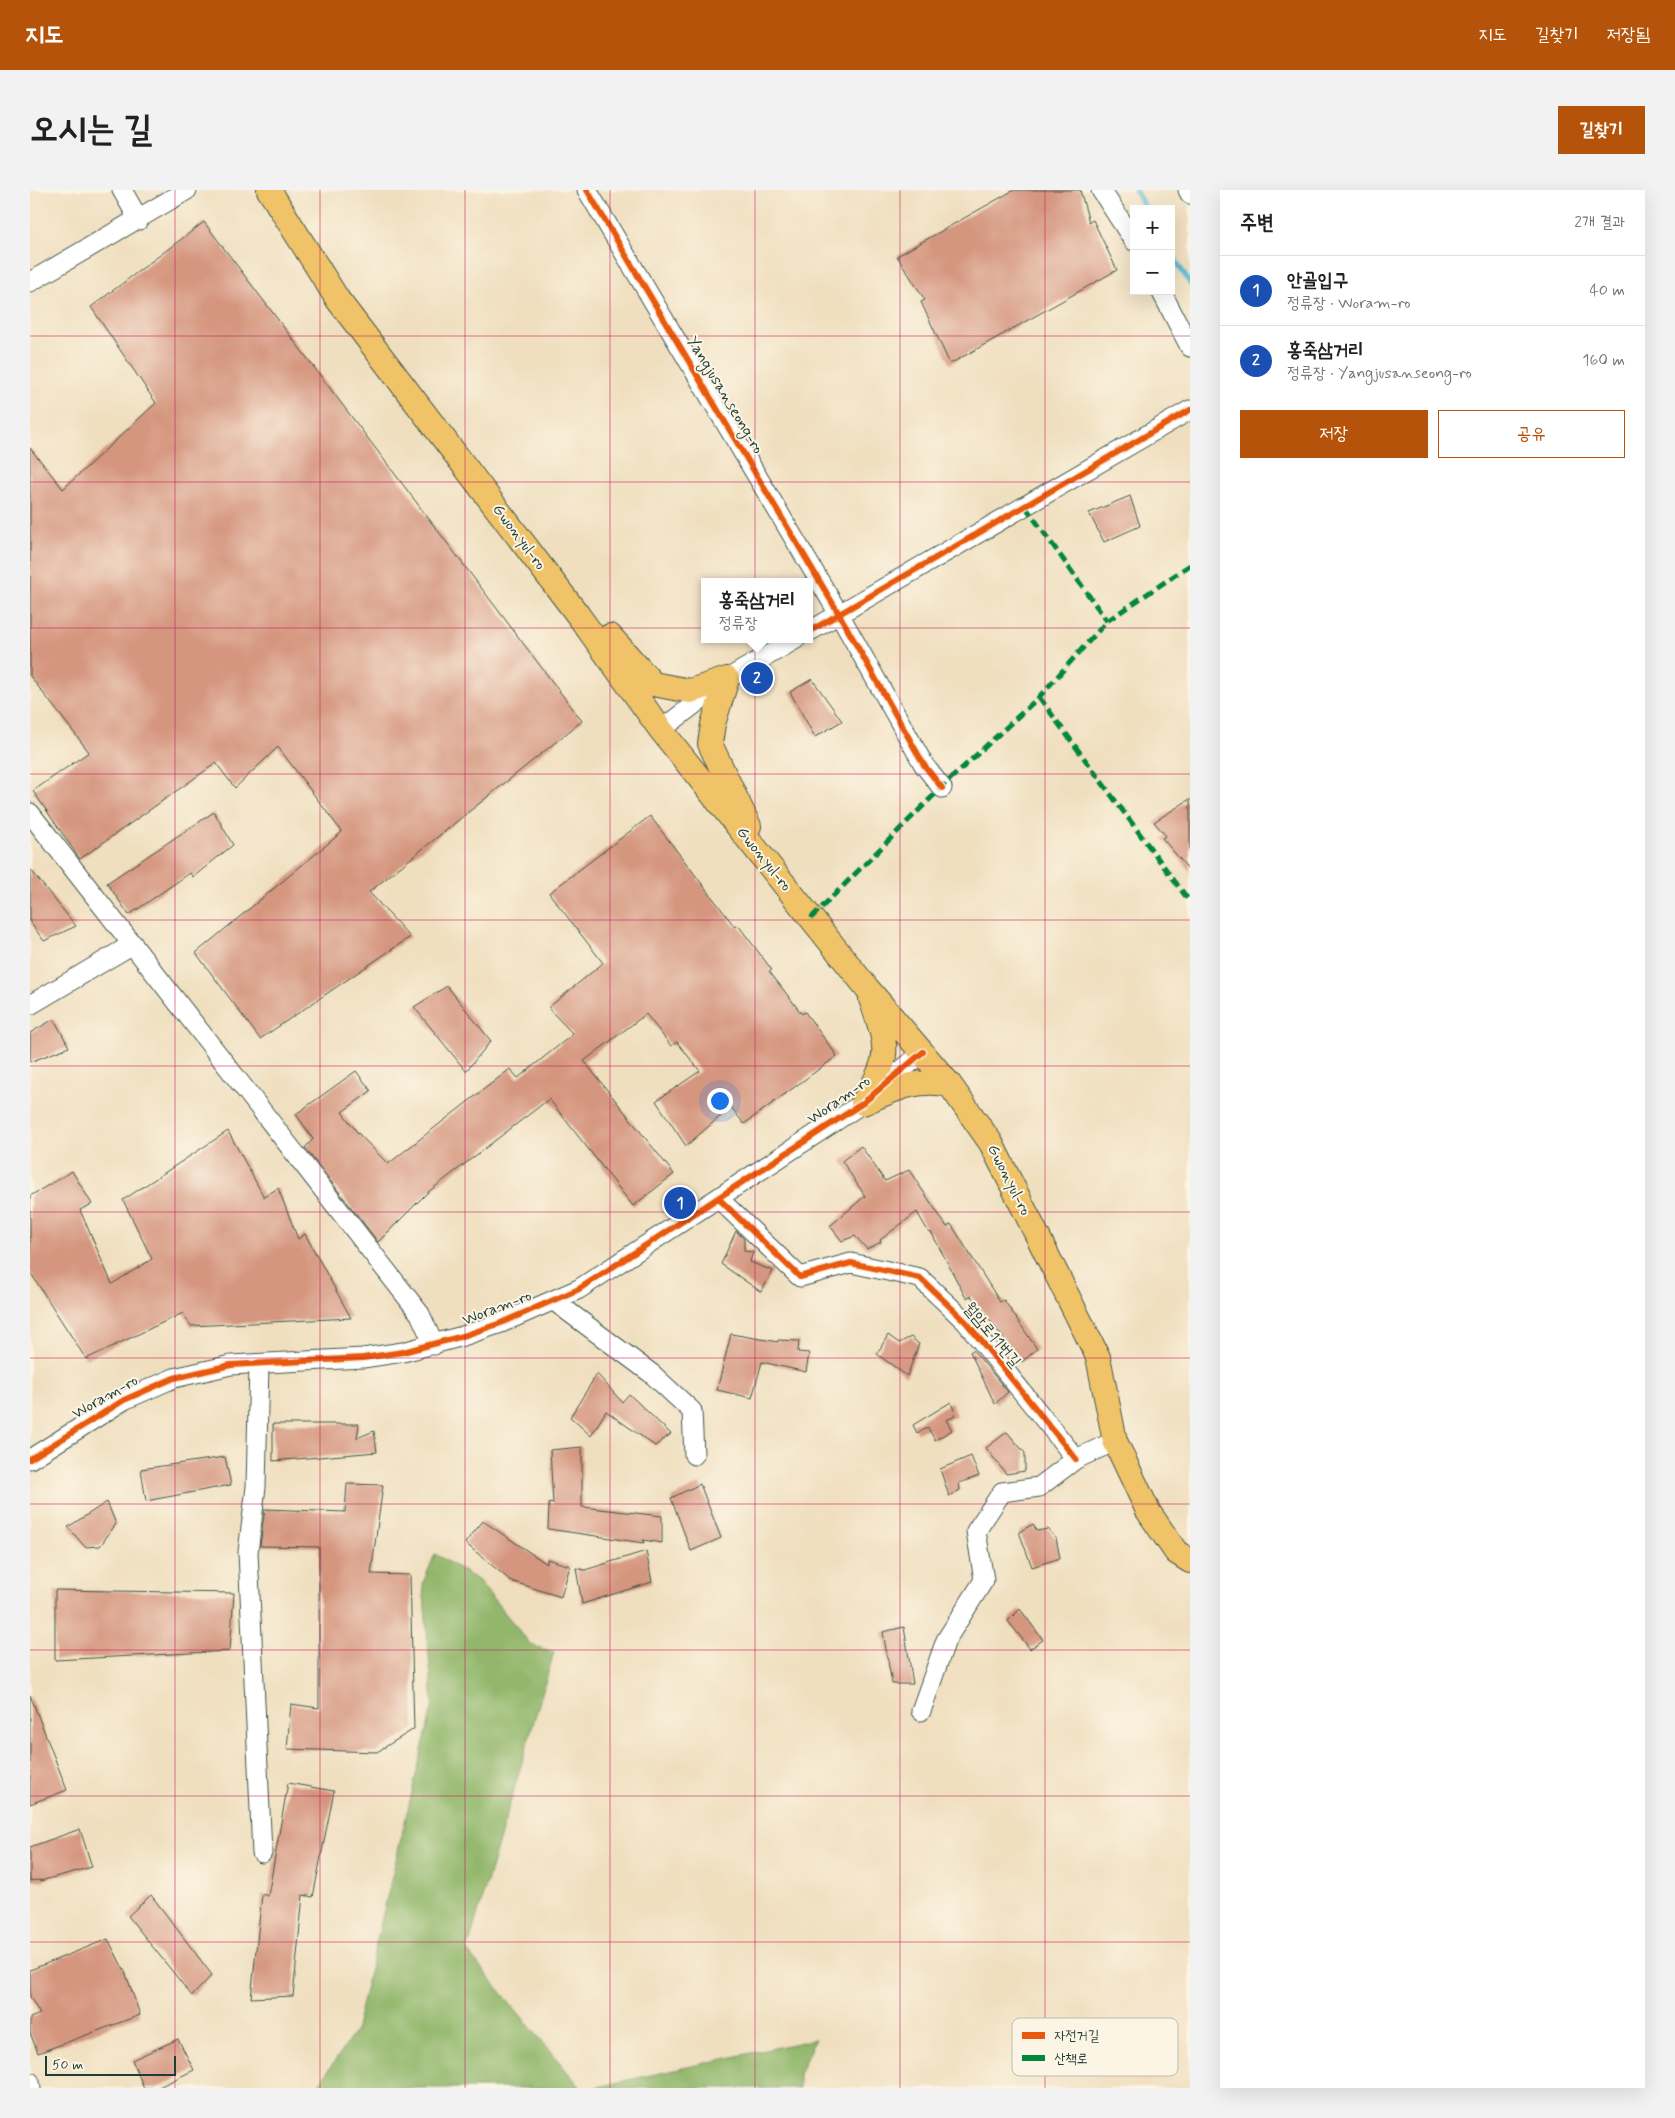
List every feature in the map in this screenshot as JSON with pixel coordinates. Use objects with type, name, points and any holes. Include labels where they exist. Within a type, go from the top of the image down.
[{"type":"main road","name":"Gwonyul-ro","points":[[268,190],[338,300],[578,615],[661,730],[867,988],[950,1085],[991,1143],[1098,1357],[1115,1440],[1148,1511],[1176,1552],[1190,1561]]},
{"type":"main road","points":[[578,615],[606,632],[653,684],[690,691],[727,679]]},
{"type":"main road","points":[[727,679],[713,724],[710,744],[763,857]]},
{"type":"main road","points":[[863,1103],[879,1076],[886,1054],[882,1030],[867,988]]},
{"type":"main road","points":[[863,1103],[913,1084],[934,1081],[950,1085]]},
{"type":"street","points":[[122,190],[139,220]]},
{"type":"street","points":[[30,282],[139,220],[187,190]]},
{"type":"street","name":"Yangjusanseong-ro","points":[[586,190],[839,614],[924,765],[942,788]]},
{"type":"street","points":[[1101,190],[1130,235]]},
{"type":"street","points":[[1188,190],[1190,194]]},
{"type":"street","points":[[1163,295],[1190,347]]},
{"type":"street","points":[[813,629],[1190,410]]},
{"type":"street","points":[[661,730],[727,679],[789,643]]},
{"type":"street","points":[[30,813],[420,1314],[434,1345]]},
{"type":"street","points":[[30,1005],[133,944]]},
{"type":"street","name":"Woram-ro","points":[[30,1459],[124,1400],[146,1389],[199,1371],[260,1364],[363,1358],[434,1345],[501,1323],[580,1290],[863,1103],[923,1052]]},
{"type":"street","name":"월암로11번길","points":[[719,1198],[800,1277],[851,1262],[920,1278],[966,1322],[1076,1459]]},
{"type":"street","points":[[554,1301],[652,1374],[692,1411],[694,1455]]},
{"type":"street","points":[[260,1364],[256,1487],[248,1552],[262,1854]]},
{"type":"street","points":[[921,1711],[946,1640],[984,1580],[976,1531],[1002,1492],[1040,1487],[1076,1459],[1115,1440]]},
{"type":"street","points":[[30,2082],[31,2088]]},
{"type":"green space","points":[[435,1554],[478,1580],[531,1645],[554,1652],[467,1951],[581,2088],[316,2088],[355,2032],[433,1704],[423,1583]]},
{"type":"green space","points":[[815,2039],[799,2074],[799,2088],[592,2088]]},
{"type":"building","points":[[1014,190],[1080,190],[1089,222],[1093,220],[1117,270],[950,364],[921,302],[925,300],[897,256]]},
{"type":"building","points":[[204,222],[582,721],[369,892],[410,937],[260,1039],[196,953],[342,832],[278,747],[235,788],[216,763],[80,859],[33,791],[89,752],[30,676],[30,448],[63,489],[156,403],[91,307]]},
{"type":"building","points":[[1130,496],[1140,526],[1104,542],[1089,513]]},
{"type":"building","points":[[812,679],[842,721],[815,737],[790,692]]},
{"type":"building","points":[[1190,799],[1190,871],[1162,838],[1166,836],[1154,822]]},
{"type":"building","points":[[214,812],[233,845],[193,877],[190,873],[129,915],[107,883]]},
{"type":"building","points":[[650,816],[735,927],[738,925],[772,970],[769,971],[802,1014],[805,1012],[837,1056],[744,1124],[731,1107],[686,1146],[656,1101],[700,1071],[677,1042],[671,1046],[646,1014],[584,1061],[674,1174],[633,1206],[549,1099],[427,1193],[378,1242],[305,1148],[313,1139],[296,1114],[356,1071],[371,1091],[342,1112],[357,1132],[388,1164],[510,1069],[518,1078],[573,1034],[548,1008],[603,963],[549,893]]},
{"type":"building","points":[[30,869],[76,926],[44,941],[30,922]]},
{"type":"building","points":[[447,986],[491,1041],[466,1071],[414,1007]]},
{"type":"building","points":[[54,1019],[69,1047],[30,1062],[30,1033]]},
{"type":"building","points":[[228,1131],[264,1197],[278,1188],[298,1239],[305,1234],[351,1318],[191,1326],[183,1313],[86,1359],[30,1272],[30,1196],[72,1171],[92,1204],[80,1210],[112,1284],[152,1259],[123,1200]]},
{"type":"building","points":[[861,1146],[885,1181],[909,1170],[947,1227],[951,1224],[1000,1302],[1004,1300],[1037,1349],[1022,1362],[971,1296],[966,1298],[931,1232],[929,1233],[917,1212],[880,1240],[881,1242],[867,1249],[855,1236],[842,1241],[830,1226],[865,1196],[842,1161]]},
{"type":"building","points":[[736,1231],[744,1239],[744,1251],[753,1252],[750,1262],[773,1271],[761,1292],[721,1264]]},
{"type":"building","points":[[731,1334],[778,1342],[778,1340],[799,1341],[798,1352],[809,1353],[806,1372],[762,1362],[752,1398],[717,1390]]},
{"type":"building","points":[[888,1335],[899,1343],[911,1337],[919,1344],[907,1376],[877,1354]]},
{"type":"building","points":[[973,1350],[1008,1392],[995,1404],[970,1352]]},
{"type":"building","points":[[597,1374],[622,1402],[629,1394],[671,1434],[655,1446],[606,1411],[591,1436],[570,1417]]},
{"type":"building","points":[[951,1402],[956,1416],[946,1420],[952,1430],[935,1440],[928,1428],[917,1433],[913,1425]]},
{"type":"building","points":[[273,1424],[359,1424],[357,1438],[374,1431],[377,1452],[273,1461]]},
{"type":"building","points":[[1007,1432],[1025,1453],[1025,1471],[1006,1474],[986,1448]]},
{"type":"building","points":[[582,1447],[582,1507],[662,1516],[662,1543],[643,1540],[644,1543],[548,1529],[549,1503],[553,1504],[550,1450]]},
{"type":"building","points":[[971,1456],[979,1476],[959,1483],[960,1490],[949,1496],[940,1469]]},
{"type":"building","points":[[225,1457],[231,1485],[146,1501],[141,1469]]},
{"type":"building","points":[[347,1484],[383,1485],[371,1574],[410,1575],[414,1729],[377,1752],[287,1749],[291,1704],[319,1708],[319,1547],[260,1546],[265,1509],[345,1512]]},
{"type":"building","points":[[700,1484],[721,1538],[691,1551],[671,1498]]},
{"type":"building","points":[[107,1502],[116,1524],[100,1546],[85,1547],[68,1527]]},
{"type":"building","points":[[483,1521],[547,1564],[547,1559],[570,1566],[561,1597],[511,1581],[465,1543]]},
{"type":"building","points":[[1033,1524],[1037,1531],[1048,1529],[1056,1538],[1060,1558],[1032,1567],[1019,1532]]},
{"type":"building","points":[[646,1551],[652,1582],[582,1604],[576,1568],[585,1570]]},
{"type":"building","points":[[55,1590],[234,1593],[230,1651],[55,1660]]},
{"type":"building","points":[[1020,1609],[1043,1640],[1030,1649],[1008,1621]]},
{"type":"building","points":[[904,1627],[913,1684],[892,1684],[883,1632]]},
{"type":"building","points":[[30,1695],[67,1790],[30,1804]]},
{"type":"building","points":[[288,1783],[334,1791],[313,1897],[303,1895],[293,1996],[251,1998],[262,1894],[268,1896]]},
{"type":"building","points":[[80,1829],[92,1867],[40,1881],[30,1881],[30,1847]]},
{"type":"building","points":[[151,1895],[212,1975],[192,1996],[128,1916]]},
{"type":"building","points":[[108,1939],[126,1974],[140,2015],[38,2053],[30,2033],[30,2018],[40,2014],[30,1997],[30,1970]]},
{"type":"building","points":[[178,2039],[194,2070],[157,2088],[144,2088],[132,2060]]},
{"type":"waterway","points":[[1135,190],[1144,205]]},
{"type":"waterway","points":[[1175,259],[1190,284]]},
{"type":"marked path","points":[[1025,506],[1107,621]]},
{"type":"marked path","points":[[811,918],[945,784],[1039,697],[1107,621],[1190,565]]},
{"type":"marked path","points":[[1039,697],[1190,902]]},
{"type":"cycle path","points":[[587,190],[839,614],[924,765],[942,788]]},
{"type":"cycle path","points":[[813,629],[1190,410]]},
{"type":"cycle path","points":[[30,1459],[124,1400],[174,1378],[231,1365],[363,1358],[403,1352],[463,1336],[501,1323],[579,1289],[863,1103],[923,1052]]},
{"type":"cycle path","points":[[719,1199],[800,1277],[851,1263],[920,1278],[966,1322],[1076,1459]]},
{"type":"place","name":"홍죽삼거리","points":[[757,678]]},
{"type":"place","name":"안골입구","points":[[680,1203]]}]
